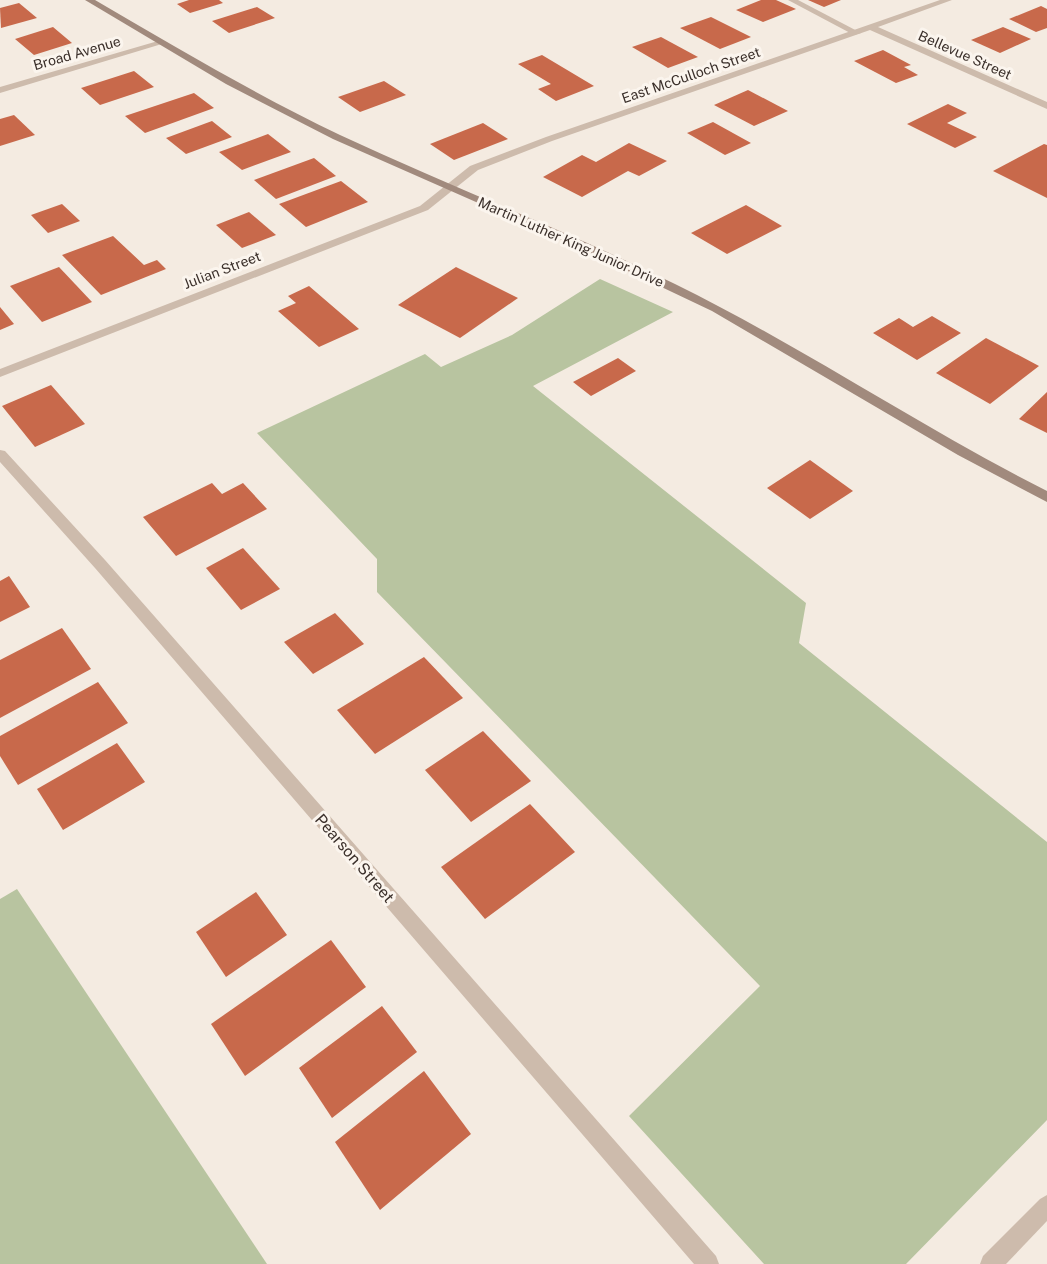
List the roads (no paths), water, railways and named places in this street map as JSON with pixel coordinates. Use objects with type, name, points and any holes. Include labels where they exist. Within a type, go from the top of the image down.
[{"type":"main road","name":"Martin Luther King Junior Drive","points":[[89,0],[283,111],[641,272],[718,310],[956,448],[1047,497]]},
{"type":"street","points":[[792,0],[857,33]]},
{"type":"street","name":"East McCulloch Street","points":[[450,188],[474,168],[549,139],[948,0]]},
{"type":"street","name":"Bellevue Street","points":[[872,28],[1047,106]]},
{"type":"street","name":"Broad Avenue","points":[[0,90],[161,43]]},
{"type":"street","name":"Julian Street","points":[[0,373],[424,208],[450,188]]},
{"type":"street","name":"Pearson Street","points":[[0,454],[108,573],[708,1264]]},
{"type":"street","points":[[991,1264],[1047,1206]]}]
